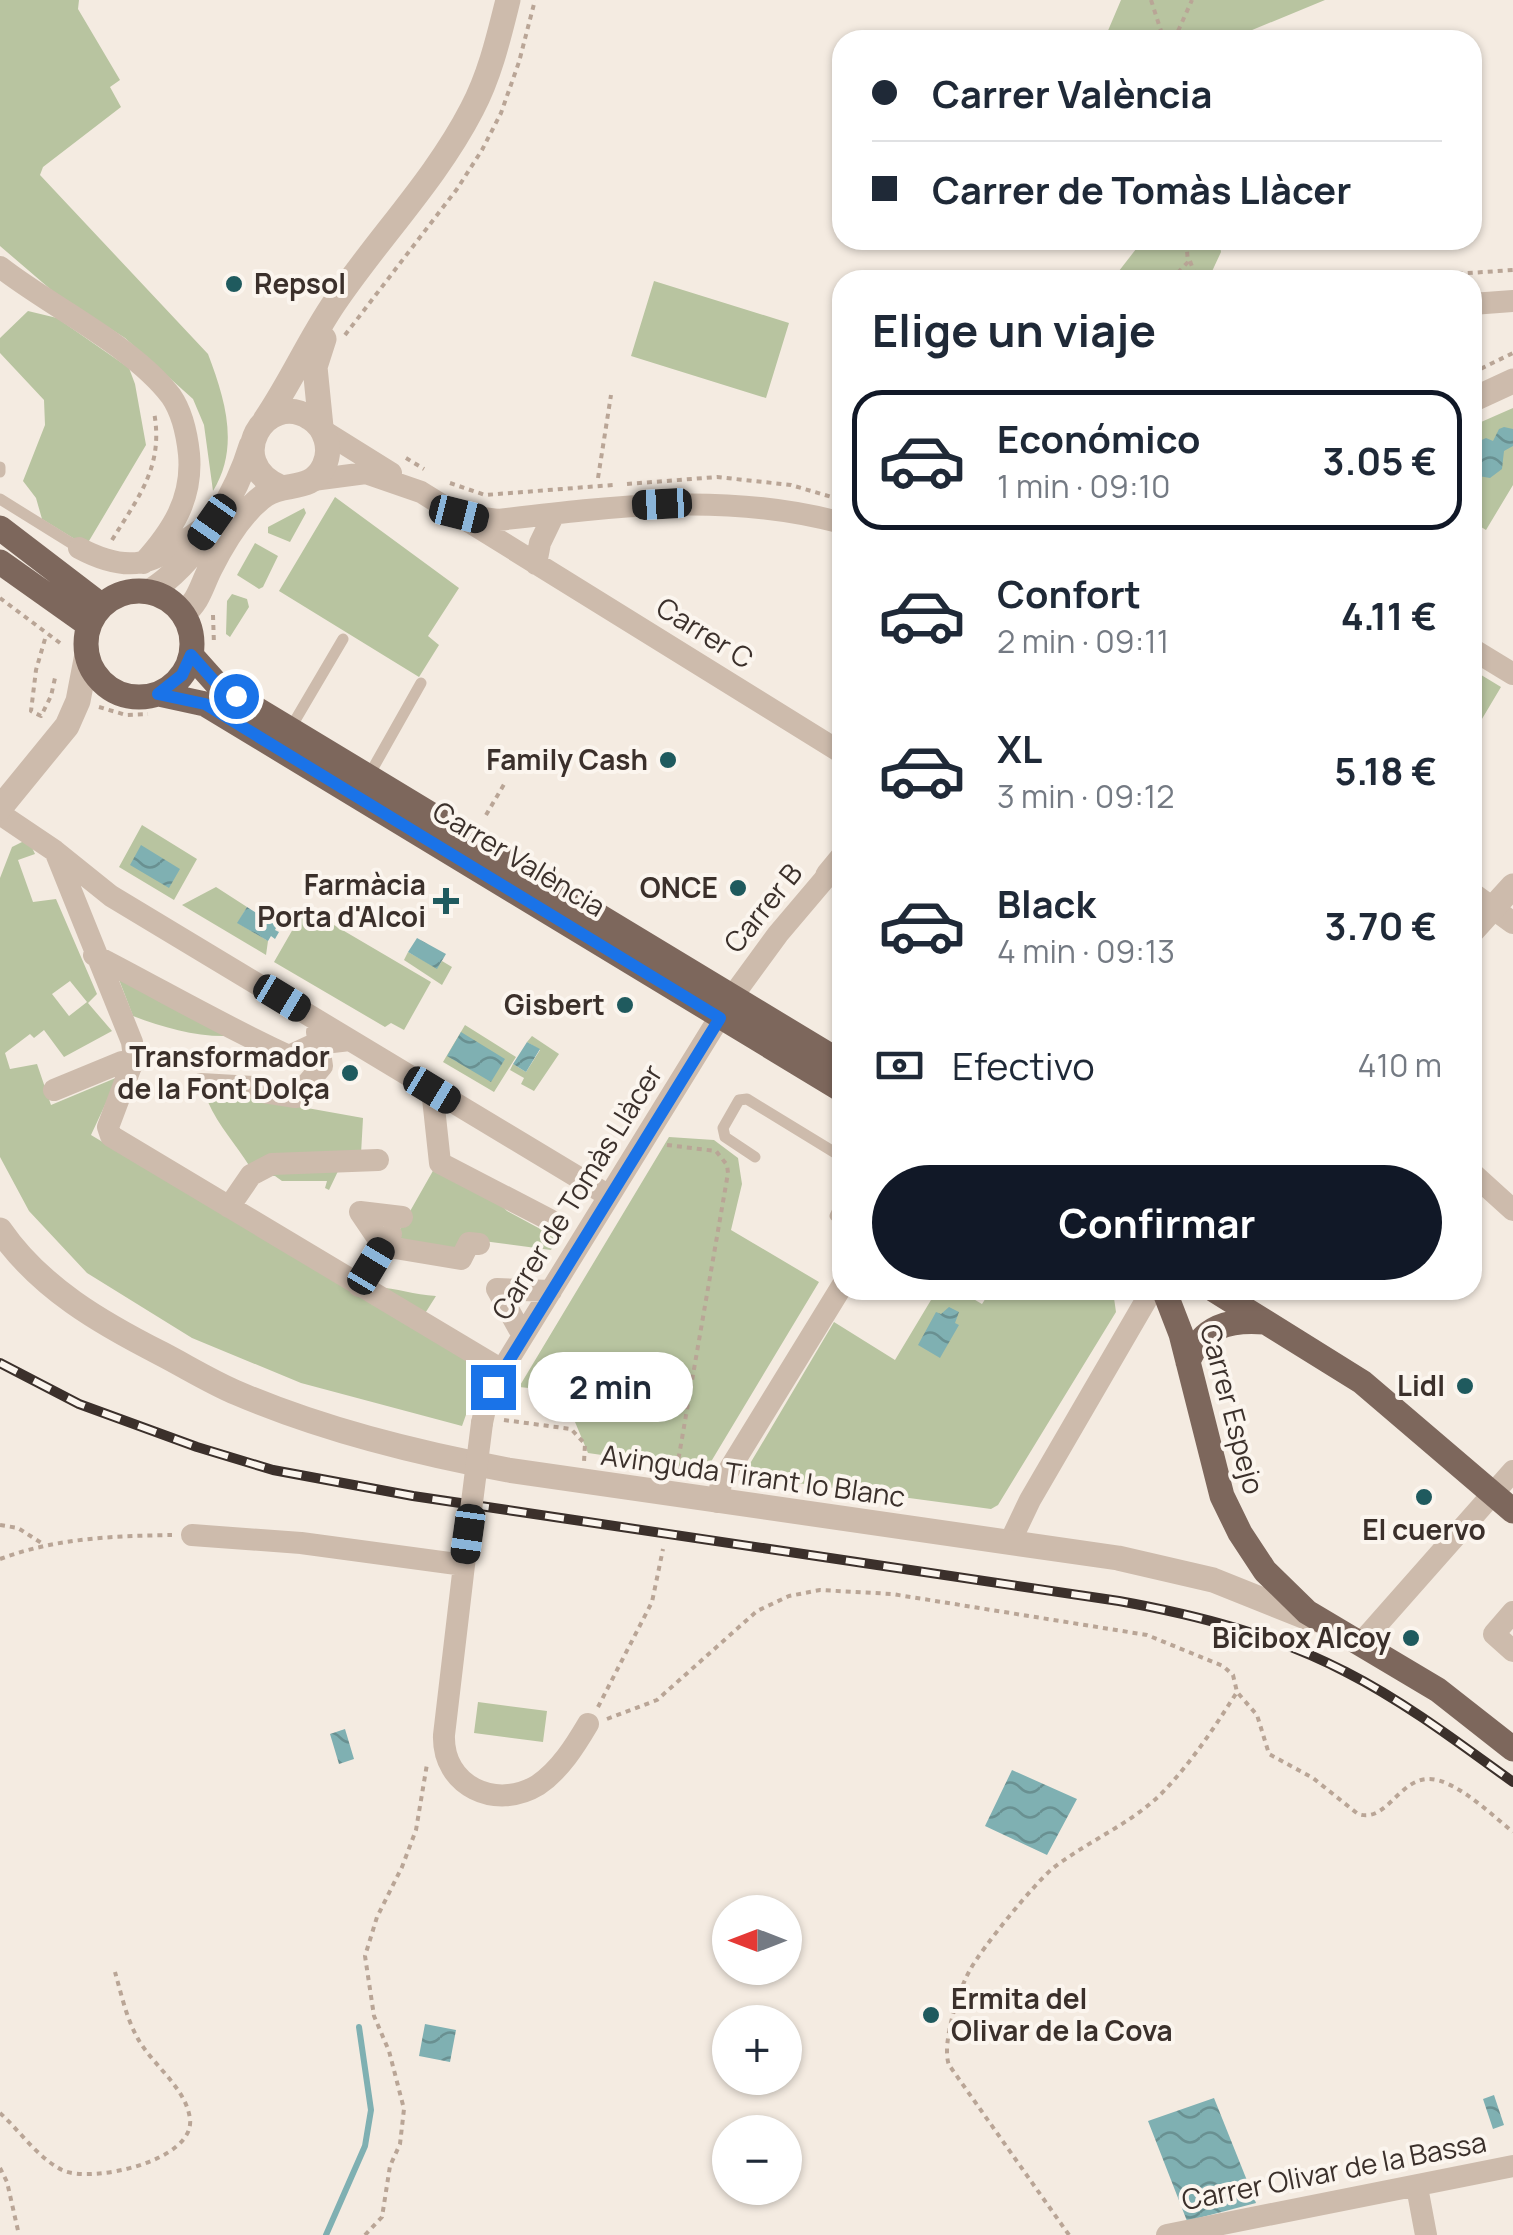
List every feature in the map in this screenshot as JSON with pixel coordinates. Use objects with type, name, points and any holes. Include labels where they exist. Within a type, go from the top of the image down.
[{"type":"main road","points":[[0,528],[96,615]]},
{"type":"main road","points":[[0,562],[96,615]]},
{"type":"main road","points":[[150,592],[162,596],[183,614],[203,652],[156,704],[117,692],[95,674],[86,654],[96,615],[124,593],[150,592]]},
{"type":"main road","name":"Carrer València","points":[[203,652],[216,683],[726,1007],[832,1083]]},
{"type":"main road","name":"Carrer València","points":[[156,704],[205,704],[726,1007],[832,1058]]},
{"type":"main road","name":"Carrer Espejo","points":[[1167,1300],[1188,1362],[1212,1465],[1240,1534],[1280,1588],[1329,1627]]},
{"type":"main road","points":[[1230,1300],[1362,1382],[1513,1512]]},
{"type":"main road","points":[[1188,1362],[1195,1345],[1216,1328],[1232,1322],[1265,1322]]},
{"type":"main road","name":"Avinguda Tirant lo Blanc","points":[[1329,1627],[1438,1690],[1513,1748]]},
{"type":"street","points":[[150,592],[173,576],[212,522],[241,479],[259,431],[290,385],[332,305],[446,155],[484,80],[508,0]]},
{"type":"street","points":[[0,267],[124,354],[171,397],[188,444],[186,493],[167,537],[143,562]]},
{"type":"street","points":[[1482,303],[1513,301]]},
{"type":"street","points":[[321,429],[300,413],[288,412],[259,431],[252,453],[260,474],[280,487],[292,488],[313,480],[326,462],[328,451],[321,429],[315,368],[332,305]]},
{"type":"street","points":[[1482,395],[1513,381]]},
{"type":"street","name":"Carrer C","points":[[321,429],[422,485],[536,564],[832,747]]},
{"type":"street","name":"Carrer C","points":[[313,480],[366,473],[422,485]]},
{"type":"street","points":[[183,614],[198,602],[219,550],[239,522],[264,496],[280,487]]},
{"type":"street","name":"Carrer C","points":[[459,514],[498,520],[694,502],[787,510],[832,521]]},
{"type":"street","points":[[536,564],[540,543],[554,514]]},
{"type":"street","points":[[79,548],[104,562],[132,565],[154,560],[212,522]]},
{"type":"street","points":[[86,654],[78,701],[67,726],[0,811],[111,896],[608,1196]]},
{"type":"street","points":[[1482,655],[1513,674]]},
{"type":"street","points":[[55,852],[134,1051],[109,1134],[502,1370]]},
{"type":"street","name":"Carrer B","points":[[726,1007],[778,934],[832,871]]},
{"type":"street","points":[[1493,908],[1513,886]]},
{"type":"street","points":[[90,944],[92,906],[102,896],[111,896]]},
{"type":"street","points":[[90,944],[232,1030],[290,1056],[318,1044],[350,1040]]},
{"type":"street","name":"Carrer de Tomàs Llàcer","points":[[444,1735],[487,1400],[726,1007]]},
{"type":"street","points":[[202,1084],[253,1087],[296,1097],[322,1066],[315,1019]]},
{"type":"street","points":[[54,1090],[122,1062],[132,1064]]},
{"type":"street","points":[[432,1090],[440,1164],[550,1220]]},
{"type":"street","points":[[229,1207],[251,1175],[272,1164],[378,1160]]},
{"type":"street","points":[[1482,1183],[1513,1210]]},
{"type":"street","points":[[358,1286],[383,1246],[404,1214],[360,1212],[383,1246],[466,1256]]},
{"type":"street","name":"Avinguda Tirant lo Blanc","points":[[0,1230],[72,1304],[236,1392],[338,1429],[426,1455],[584,1482],[1118,1558],[1212,1580],[1329,1627]]},
{"type":"street","points":[[523,1336],[496,1290],[551,1291]]},
{"type":"street","points":[[718,1502],[721,1483],[833,1300]]},
{"type":"street","points":[[1010,1542],[1030,1500],[1146,1300]]},
{"type":"street","points":[[1361,1643],[1513,1471]]},
{"type":"street","points":[[192,1535],[301,1543],[464,1565]]},
{"type":"street","points":[[1513,1612],[1494,1634],[1513,1651]]},
{"type":"street","points":[[444,1735],[445,1756],[454,1775],[474,1790],[503,1796],[525,1792],[551,1774],[588,1724]]},
{"type":"street","name":"Carrer Olivar de la Bassa","points":[[1167,2235],[1513,2166]]},
{"type":"street","points":[[1417,2187],[1426,2235]]},
{"type":"lane","points":[[1,500],[79,548]]},
{"type":"lane","points":[[1,500],[32,553]]},
{"type":"lane","points":[[290,729],[343,639]]},
{"type":"lane","points":[[368,777],[421,683]]},
{"type":"lane","points":[[755,1156],[725,1137],[724,1128],[739,1100],[747,1100],[832,1151]]},
{"type":"path","points":[[342,342],[348,328],[457,189],[482,150],[501,113],[519,62],[534,0]]},
{"type":"path","points":[[1152,0],[1161,30]]},
{"type":"path","points":[[1178,30],[1192,0]]},
{"type":"path","points":[[1188,250],[1194,270]]},
{"type":"path","points":[[1183,270],[1189,256]]},
{"type":"path","points":[[1482,272],[1513,270]]},
{"type":"path","points":[[1482,368],[1513,353]]},
{"type":"path","points":[[598,478],[612,395]]},
{"type":"path","points":[[112,540],[146,483],[157,456],[153,406]]},
{"type":"path","points":[[400,454],[422,485]]},
{"type":"path","points":[[0,598],[60,643]]},
{"type":"path","points":[[203,652],[213,604]]},
{"type":"path","points":[[45,639],[30,711],[41,716],[55,678],[68,679]]},
{"type":"path","points":[[94,706],[126,715],[156,704]]},
{"type":"path","points":[[486,814],[506,781]]},
{"type":"path","points":[[645,1138],[658,1144],[716,1151],[728,1173],[675,1478]]},
{"type":"path","points":[[483,1420],[570,1429],[585,1444],[584,1482]]},
{"type":"path","points":[[0,1525],[18,1528],[48,1545]]},
{"type":"path","points":[[0,1560],[48,1545],[103,1536],[192,1535]]},
{"type":"path","points":[[588,1724],[652,1602],[664,1549]]},
{"type":"path","points":[[588,1724],[622,1716],[657,1700],[758,1611],[789,1596],[820,1590],[892,1594],[1147,1635],[1223,1666],[1257,1715],[1268,1754],[1313,1778],[1358,1814],[1364,1817],[1378,1813],[1409,1784],[1432,1780],[1449,1784],[1513,1832]]},
{"type":"path","points":[[1069,2235],[949,2065],[946,2046],[962,1987],[971,1967],[1040,1880],[1159,1796],[1238,1692]]},
{"type":"path","points":[[364,2235],[382,2217],[390,2166],[400,2144],[404,2109],[389,2051],[374,2016],[365,1956],[377,1917],[410,1847],[427,1762],[444,1735]]},
{"type":"path","points":[[0,2113],[61,2170],[80,2174],[102,2174],[134,2166],[180,2144],[189,2132],[190,2119],[184,2104],[138,2040],[115,1972]]},
{"type":"path","points":[[0,2168],[8,2182],[18,2235]]},
{"type":"green space","points":[[0,0],[79,0],[78,9],[120,80],[110,87],[121,107],[43,167],[40,175],[208,354],[220,388],[228,440],[213,491],[204,425],[193,399],[125,338],[56,294],[0,246]]},
{"type":"green space","points":[[1121,0],[1325,0],[1252,30],[1108,30]]},
{"type":"green space","points":[[1135,250],[1221,250],[1213,270],[1120,270]]},
{"type":"green space","points":[[654,281],[789,323],[766,398],[631,356]]},
{"type":"green space","points":[[28,311],[57,318],[129,368],[135,384],[146,445],[86,546],[42,519],[36,498],[23,481],[45,425],[44,400],[0,353],[0,338]]},
{"type":"green space","points":[[1513,408],[1513,485],[1486,530],[1482,528],[1482,422]]},
{"type":"green space","points":[[335,497],[459,588],[428,636],[439,645],[419,677],[279,591]]},
{"type":"green space","points":[[304,508],[306,513],[290,542],[268,533],[268,527]]},
{"type":"green space","points":[[255,543],[278,556],[259,589],[237,575]]},
{"type":"green space","points":[[232,594],[247,599],[249,607],[230,637],[226,634],[227,601]]},
{"type":"green space","points":[[1482,675],[1501,687],[1482,719]]},
{"type":"green space","points":[[142,825],[197,859],[174,900],[119,867]]},
{"type":"green space","points":[[28,839],[35,854],[18,860],[33,902],[56,899],[97,994],[88,1003],[112,1031],[64,1057],[44,1030],[34,1038],[30,1034],[5,1053],[10,1069],[37,1064],[51,1105],[118,1077],[91,1135],[482,1370],[462,1426],[301,1383],[192,1338],[87,1273],[29,1211],[0,1157],[0,878],[12,847]],"holes":[[[70,981],[87,1002],[69,1016],[52,994]]]},
{"type":"green space","points":[[216,887],[247,907],[238,923],[268,941],[266,955],[182,905]]},
{"type":"green space","points":[[305,908],[431,982],[404,1030],[391,1023],[385,1027],[274,962]]},
{"type":"green space","points":[[408,952],[437,968],[442,961],[452,967],[442,985],[404,960]]},
{"type":"green space","points":[[118,977],[229,1036],[181,1031],[133,1016]]},
{"type":"green space","points":[[465,1025],[516,1057],[494,1092],[443,1062]]},
{"type":"green space","points":[[532,1036],[559,1054],[534,1091],[521,1084],[524,1078],[510,1070],[513,1064],[526,1072],[540,1050],[527,1042]]},
{"type":"green space","points":[[213,1091],[363,1118],[361,1154],[250,1167],[212,1111],[208,1102]]},
{"type":"green space","points":[[669,1137],[714,1140],[738,1158],[742,1184],[731,1230],[819,1282],[706,1470],[588,1453],[575,1422],[577,1393],[519,1387]]},
{"type":"green space","points":[[340,1167],[329,1190],[325,1188],[327,1181],[282,1181],[275,1176],[259,1176]]},
{"type":"green space","points":[[434,1169],[488,1192],[507,1211],[557,1238],[551,1250],[468,1239],[457,1252],[418,1246],[396,1236]]},
{"type":"green space","points":[[376,1287],[420,1294],[436,1296],[424,1315]]},
{"type":"green space","points":[[931,1300],[975,1300],[982,1304],[985,1300],[1114,1300],[1116,1312],[998,1505],[991,1509],[753,1477],[748,1467],[834,1322],[895,1360]]},
{"type":"green space","points":[[478,1702],[547,1711],[543,1742],[474,1733]]},
{"type":"water","points":[[1499,429],[1513,429],[1513,446],[1504,451],[1502,469],[1490,478],[1482,477],[1482,440],[1493,441]]},
{"type":"water","points":[[141,845],[180,869],[169,888],[130,865]]},
{"type":"water","points":[[247,907],[277,926],[275,939],[271,936],[268,941],[237,923]]},
{"type":"water","points":[[417,938],[446,954],[437,969],[408,952]]},
{"type":"water","points":[[461,1032],[505,1059],[491,1082],[447,1056]]},
{"type":"water","points":[[527,1042],[540,1049],[526,1072],[513,1064]]},
{"type":"water","points":[[949,1307],[959,1312],[955,1323],[959,1325],[940,1358],[918,1345],[936,1312],[941,1314]]},
{"type":"water","points":[[345,1729],[354,1759],[339,1764],[330,1734]]},
{"type":"water","points":[[1012,1770],[1077,1799],[1047,1855],[985,1826]]},
{"type":"water","points":[[425,2024],[456,2030],[450,2062],[419,2056]]},
{"type":"water","points":[[1494,2095],[1504,2125],[1493,2129],[1483,2099]]},
{"type":"water","points":[[1214,2098],[1256,2203],[1187,2221],[1148,2121]]},
{"type":"waterway","points":[[326,2235],[365,2146],[371,2110],[359,2027]]},
{"type":"railway","points":[[0,1363],[79,1404],[273,1470],[413,1496],[1119,1601],[1206,1620],[1292,1647],[1346,1672],[1411,1710],[1513,1782]]},
{"type":"place","name":"Repsol","points":[[234,284]]},
{"type":"place","name":"Family Cash","points":[[668,760]]},
{"type":"place","name":"ONCE","points":[[738,888]]},
{"type":"place","name":"Farmàcia Porta d'Alcoi","points":[[446,901]]},
{"type":"place","name":"Gisbert","points":[[625,1005]]},
{"type":"place","name":"Transformador de la Font Dolça","points":[[350,1073]]},
{"type":"place","name":"Lidl","points":[[1465,1386]]},
{"type":"place","name":"El cuervo","points":[[1424,1497]]},
{"type":"place","name":"Bicibox Alcoy","points":[[1411,1638]]},
{"type":"place","name":"Ermita del Olivar de la Cova","points":[[931,2015]]},
{"type":"route","points":[[236,696],[216,683],[191,655],[182,675],[158,694],[205,704],[720,1018],[493,1387]]}]
